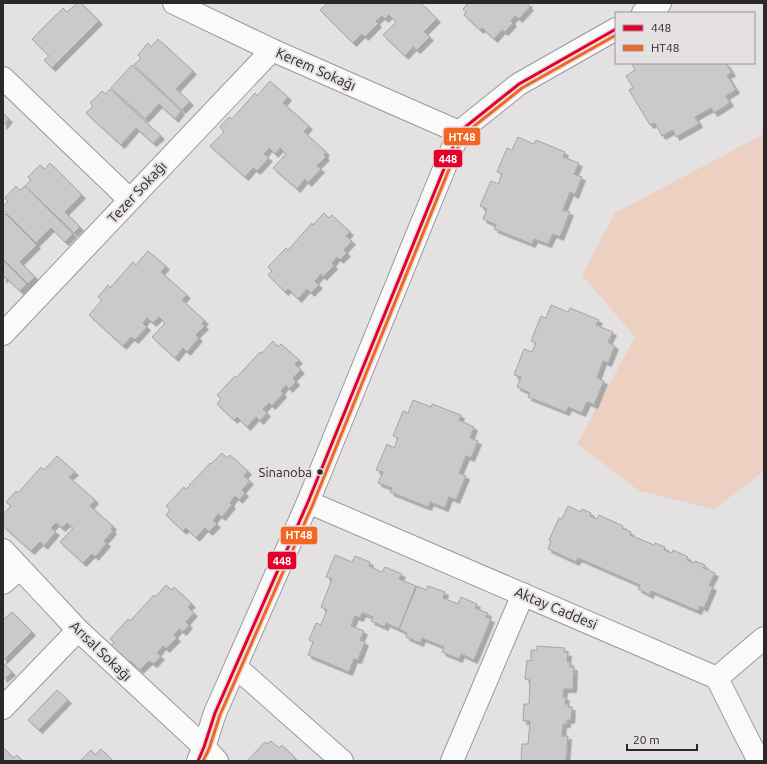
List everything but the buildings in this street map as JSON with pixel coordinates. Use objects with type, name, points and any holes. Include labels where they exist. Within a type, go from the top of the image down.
[{"type":"main road","name":"Kerem Sokağı","points":[[174,3],[272,50],[459,132]]},
{"type":"main road","points":[[645,12],[660,3]]},
{"type":"main road","points":[[206,756],[215,713],[308,502],[459,132],[519,84],[615,30]]},
{"type":"main road","name":"Tezer Sokağı","points":[[3,334],[272,50]]},
{"type":"main road","points":[[3,78],[130,200]]},
{"type":"main road","name":"Aktay Caddesi","points":[[308,502],[717,678]]},
{"type":"main road","name":"Arısal Sokağı","points":[[3,550],[78,630],[206,756]]},
{"type":"main road","points":[[3,583],[20,568]]},
{"type":"main road","points":[[452,761],[523,594]]},
{"type":"main road","points":[[3,708],[78,630]]},
{"type":"main road","points":[[759,761],[717,678],[764,638]]},
{"type":"main road","points":[[236,667],[342,761]]},
{"type":"shaded area","points":[[764,134],[764,471],[714,509],[639,491],[577,444],[635,337],[582,275],[615,213]]},
{"type":"transit line","name":"448","points":[[198,761],[215,713],[308,502],[459,132],[519,84],[615,30]]},
{"type":"transit line","name":"HT48","points":[[203,761],[209,749],[220,715],[313,504],[463,135],[522,88],[615,36]]},
{"type":"place","name":"Sinanoba","points":[[320,472]]}]
